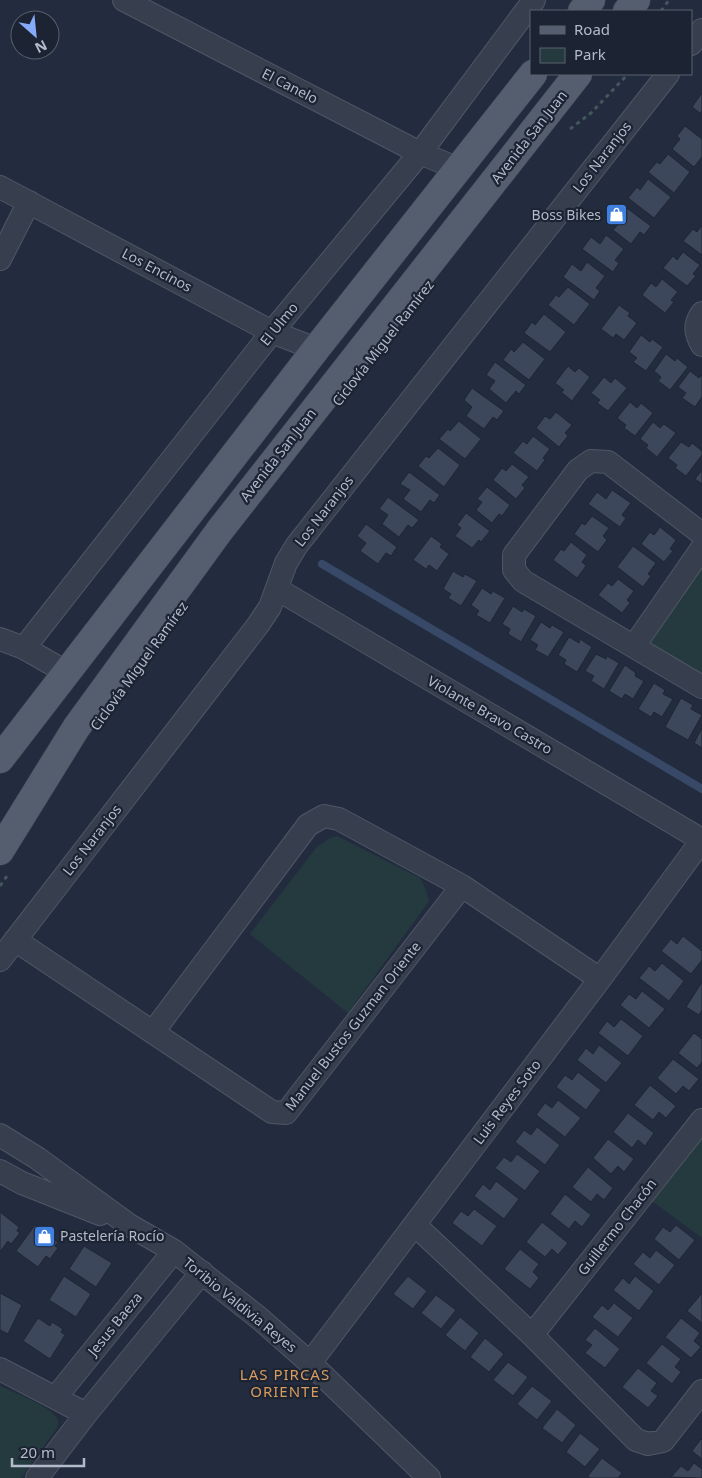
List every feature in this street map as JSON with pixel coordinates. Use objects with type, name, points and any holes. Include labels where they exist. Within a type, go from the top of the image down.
[{"type":"main road","points":[[583,10],[591,0]]},
{"type":"main road","points":[[628,10],[636,0]]},
{"type":"main road","points":[[0,759],[316,349],[532,75]]},
{"type":"main road","name":"Avenida San Juan","points":[[5,862],[76,728],[220,530],[577,75]]},
{"type":"street","name":"El Canelo","points":[[124,0],[420,153],[458,169]]},
{"type":"street","name":"El Ulmo","points":[[24,648],[272,332],[420,153],[534,0]]},
{"type":"street","points":[[692,43],[702,30]]},
{"type":"street","name":"Los Naranjos","points":[[0,960],[258,626],[270,607],[286,563],[297,545],[667,75]]},
{"type":"street","name":"Los Encinos","points":[[0,186],[272,332],[316,349]]},
{"type":"street","points":[[0,259],[29,202]]},
{"type":"street","points":[[702,313],[697,320],[696,333],[702,345]]},
{"type":"street","points":[[702,534],[608,462],[591,461],[578,470],[514,555],[514,570],[523,581],[702,687]]},
{"type":"street","points":[[634,646],[702,548]]},
{"type":"street","name":"Violante Bravo Castro","points":[[277,589],[702,840]]},
{"type":"street","points":[[0,639],[24,648],[66,672]]},
{"type":"street","points":[[153,1032],[308,825],[324,816],[339,819],[462,886],[600,979]]},
{"type":"street","name":"Luis Reyes Soto","points":[[310,1363],[600,979],[702,840]]},
{"type":"street","name":"Manuel Bustos Guzman Oriente","points":[[15,940],[272,1112],[286,1113],[462,886]]},
{"type":"street","name":"Guillermo Chacón","points":[[532,1335],[702,1120]]},
{"type":"street","name":"Toribio Valdivia Reyes","points":[[0,1135],[37,1158],[129,1226]]},
{"type":"street","name":"Toribio Valdivia Reyes","points":[[0,1171],[22,1183],[129,1226],[174,1251],[259,1318],[310,1363],[429,1478]]},
{"type":"street","points":[[415,1225],[532,1335],[636,1440],[648,1444],[663,1440],[702,1391]]},
{"type":"street","name":"Jesus Baeza","points":[[56,1397],[174,1251]]},
{"type":"street","points":[[37,1478],[86,1414],[202,1272]]},
{"type":"street","points":[[0,1369],[86,1414]]},
{"type":"path","points":[[566,131],[591,112],[627,75]]},
{"type":"path","points":[[0,886],[5,862]]},
{"type":"green space","points":[[702,567],[702,675],[656,647],[651,643],[650,637]]},
{"type":"green space","points":[[337,836],[420,878],[429,901],[348,1013],[250,934],[316,848],[328,839]]},
{"type":"green space","points":[[702,1138],[702,1238],[652,1201]]},
{"type":"green space","points":[[0,1386],[46,1408],[58,1421],[57,1428],[21,1478],[0,1478]]},
{"type":"building","points":[[702,93],[702,111],[700,113],[692,107]]},
{"type":"building","points":[[685,126],[702,139],[702,157],[694,167],[672,149],[680,139],[677,136]]},
{"type":"building","points":[[668,154],[690,172],[674,193],[648,172],[657,162],[660,164]]},
{"type":"building","points":[[648,179],[671,197],[654,218],[628,198],[637,187],[640,190]]},
{"type":"building","points":[[620,203],[651,226],[644,235],[640,232],[631,244],[613,230],[620,222],[611,215]]},
{"type":"building","points":[[702,225],[702,255],[683,241],[693,229],[697,232]]},
{"type":"building","points":[[606,235],[624,249],[615,260],[619,263],[613,272],[582,249],[591,237],[600,244]]},
{"type":"building","points":[[683,252],[700,265],[693,274],[696,276],[687,286],[663,268],[673,256],[677,260]]},
{"type":"building","points":[[587,262],[605,276],[596,288],[600,291],[594,300],[563,277],[572,264],[581,271]]},
{"type":"building","points":[[662,279],[678,292],[671,300],[674,302],[665,313],[642,295],[651,283],[656,287]]},
{"type":"building","points":[[568,287],[590,304],[574,325],[548,305],[556,295],[559,297]]},
{"type":"building","points":[[619,305],[630,313],[628,316],[637,323],[624,340],[616,334],[613,338],[601,329]]},
{"type":"building","points":[[544,314],[566,332],[550,352],[524,333],[532,322],[535,325]]},
{"type":"building","points":[[641,335],[650,342],[652,339],[663,347],[646,371],[633,362],[637,358],[629,352]]},
{"type":"building","points":[[523,342],[545,359],[529,380],[503,360],[511,349],[514,352]]},
{"type":"building","points":[[666,354],[675,361],[677,358],[688,367],[670,390],[658,381],[661,377],[654,371]]},
{"type":"building","points":[[495,362],[526,385],[519,394],[516,391],[506,403],[489,389],[495,381],[486,375]]},
{"type":"building","points":[[568,366],[575,372],[579,368],[590,377],[572,401],[561,392],[564,390],[555,383]]},
{"type":"building","points":[[690,371],[699,378],[702,375],[702,397],[695,407],[682,398],[686,393],[678,387]]},
{"type":"building","points":[[604,377],[611,383],[615,378],[627,388],[608,411],[597,403],[600,400],[591,393]]},
{"type":"building","points":[[472,388],[504,411],[497,420],[493,417],[484,429],[466,416],[472,407],[464,400]]},
{"type":"building","points":[[630,402],[637,408],[641,403],[653,413],[635,436],[624,428],[626,425],[617,418]]},
{"type":"building","points":[[556,412],[572,425],[565,433],[568,436],[559,447],[536,428],[545,416],[550,419]]},
{"type":"building","points":[[459,421],[481,439],[465,459],[439,439]]},
{"type":"building","points":[[653,422],[660,428],[664,424],[676,433],[657,457],[646,448],[648,445],[640,439]]},
{"type":"building","points":[[533,436],[550,449],[537,471],[513,453],[523,441],[527,444]]},
{"type":"building","points":[[681,442],[689,447],[692,443],[702,451],[702,455],[686,476],[675,468],[677,465],[668,458]]},
{"type":"building","points":[[438,448],[460,465],[444,487],[418,466],[426,456],[429,458]]},
{"type":"building","points":[[512,464],[529,477],[522,485],[525,488],[516,499],[493,480],[502,468],[506,471]]},
{"type":"building","points":[[702,470],[702,484],[695,479]]},
{"type":"building","points":[[409,472],[440,495],[434,503],[430,500],[421,512],[403,499],[410,490],[400,484]]},
{"type":"building","points":[[487,487],[510,505],[502,516],[499,514],[492,523],[476,510],[482,502],[477,499]]},
{"type":"building","points":[[612,490],[631,503],[622,515],[626,518],[620,527],[588,504],[597,492],[606,499]]},
{"type":"building","points":[[388,497],[419,520],[412,528],[408,525],[399,537],[382,524],[388,515],[379,509]]},
{"type":"building","points":[[466,513],[490,531],[481,542],[479,540],[472,548],[455,536],[461,528],[457,525]]},
{"type":"building","points":[[592,516],[609,528],[603,536],[607,540],[598,552],[574,534],[582,523],[585,525]]},
{"type":"building","points":[[366,524],[397,547],[391,556],[386,553],[378,564],[360,551],[366,543],[357,536]]},
{"type":"building","points":[[660,527],[676,540],[670,549],[673,551],[664,562],[641,544],[650,532],[654,535]]},
{"type":"building","points":[[431,536],[442,544],[440,547],[449,554],[437,571],[429,565],[426,569],[413,560]]},
{"type":"building","points":[[571,542],[587,555],[582,562],[586,566],[577,578],[553,560],[561,549],[564,551]]},
{"type":"building","points":[[633,546],[656,563],[648,574],[651,576],[643,587],[617,567]]},
{"type":"building","points":[[453,571],[463,577],[465,574],[477,581],[461,606],[448,598],[451,594],[443,589]]},
{"type":"building","points":[[618,579],[634,591],[627,600],[630,603],[622,613],[598,595],[608,583],[612,586]]},
{"type":"building","points":[[482,588],[491,594],[493,591],[505,598],[490,623],[476,615],[479,611],[471,605]]},
{"type":"building","points":[[513,606],[522,612],[524,609],[536,616],[521,642],[508,634],[510,629],[502,624]]},
{"type":"building","points":[[541,622],[550,628],[552,625],[564,632],[548,657],[535,650],[538,645],[530,640]]},
{"type":"building","points":[[569,637],[579,643],[580,639],[592,647],[577,672],[564,664],[566,660],[558,655]]},
{"type":"building","points":[[596,654],[606,659],[607,656],[619,663],[604,689],[591,681],[594,676],[585,671]]},
{"type":"building","points":[[625,665],[636,673],[635,676],[644,681],[633,699],[625,694],[622,699],[609,691]]},
{"type":"building","points":[[654,683],[665,690],[663,694],[673,699],[662,717],[654,712],[651,717],[638,709]]},
{"type":"building","points":[[681,698],[693,705],[691,709],[702,715],[688,740],[665,727]]},
{"type":"building","points":[[702,728],[702,748],[694,743]]},
{"type":"building","points":[[683,936],[702,951],[702,960],[691,974],[661,951],[671,939],[677,944]]},
{"type":"building","points":[[662,963],[684,981],[669,1001],[639,978],[649,966],[655,971]]},
{"type":"building","points":[[702,982],[702,1010],[699,1015],[686,1007]]},
{"type":"building","points":[[642,991],[665,1009],[649,1028],[620,1005],[629,994],[636,999]]},
{"type":"building","points":[[621,1019],[643,1036],[628,1056],[598,1033],[607,1021],[614,1027]]},
{"type":"building","points":[[694,1033],[702,1039],[702,1062],[697,1068],[678,1053]]},
{"type":"building","points":[[599,1045],[622,1063],[606,1083],[577,1060],[586,1048],[593,1054]]},
{"type":"building","points":[[673,1059],[699,1079],[689,1091],[683,1086],[676,1094],[657,1078]]},
{"type":"building","points":[[578,1072],[601,1090],[586,1110],[556,1087],[565,1075],[572,1080]]},
{"type":"building","points":[[650,1085],[676,1106],[666,1118],[659,1112],[653,1120],[634,1105]]},
{"type":"building","points":[[558,1100],[581,1118],[565,1137],[536,1115],[545,1103],[552,1108]]},
{"type":"building","points":[[628,1113],[654,1133],[645,1146],[638,1140],[632,1148],[613,1132]]},
{"type":"building","points":[[537,1127],[560,1145],[545,1165],[515,1142],[524,1130],[531,1135]]},
{"type":"building","points":[[608,1139],[634,1159],[624,1172],[618,1166],[611,1174],[593,1158]]},
{"type":"building","points":[[517,1154],[540,1171],[525,1191],[495,1168],[504,1157],[511,1162]]},
{"type":"building","points":[[588,1167],[613,1188],[604,1200],[597,1194],[591,1202],[572,1187]]},
{"type":"building","points":[[496,1181],[519,1199],[504,1219],[474,1196],[483,1184],[490,1190]]},
{"type":"building","points":[[565,1194],[591,1215],[582,1227],[575,1221],[569,1229],[550,1214]]},
{"type":"building","points":[[474,1209],[497,1226],[482,1246],[452,1223],[461,1211],[468,1216]]},
{"type":"building","points":[[0,1212],[19,1227],[17,1231],[20,1233],[11,1244],[8,1241],[0,1252]]},
{"type":"building","points":[[542,1222],[568,1243],[558,1255],[552,1249],[545,1257],[526,1242]]},
{"type":"building","points":[[35,1225],[58,1242],[55,1246],[58,1248],[50,1259],[46,1256],[38,1267],[16,1251]]},
{"type":"building","points":[[676,1225],[695,1240],[679,1260],[654,1239],[663,1227],[670,1232]]},
{"type":"building","points":[[84,1246],[112,1263],[96,1287],[69,1269]]},
{"type":"building","points":[[520,1249],[539,1264],[533,1272],[539,1278],[530,1289],[504,1269]]},
{"type":"building","points":[[656,1250],[675,1265],[659,1285],[633,1264],[643,1252],[650,1258]]},
{"type":"building","points":[[64,1276],[91,1294],[76,1317],[49,1300]]},
{"type":"building","points":[[408,1276],[427,1291],[413,1309],[393,1294]]},
{"type":"building","points":[[635,1276],[654,1291],[639,1311],[613,1290],[623,1278],[629,1284]]},
{"type":"building","points":[[0,1293],[22,1305],[8,1334],[0,1330]]},
{"type":"building","points":[[702,1293],[702,1323],[687,1311]]},
{"type":"building","points":[[436,1295],[456,1310],[441,1329],[421,1313]]},
{"type":"building","points":[[614,1303],[633,1318],[618,1337],[592,1317],[602,1305],[608,1310]]},
{"type":"building","points":[[460,1317],[479,1333],[465,1351],[445,1335]]},
{"type":"building","points":[[38,1318],[50,1326],[52,1322],[63,1329],[61,1332],[65,1335],[50,1359],[23,1341]]},
{"type":"building","points":[[681,1318],[700,1333],[694,1341],[701,1347],[691,1358],[665,1337]]},
{"type":"building","points":[[595,1328],[620,1349],[605,1368],[585,1353],[592,1345],[585,1340]]},
{"type":"building","points":[[485,1338],[504,1354],[489,1372],[470,1357]]},
{"type":"building","points":[[662,1344],[681,1359],[675,1367],[681,1372],[672,1384],[646,1363]]},
{"type":"building","points":[[508,1362],[528,1377],[513,1396],[493,1380]]},
{"type":"building","points":[[638,1368],[657,1383],[651,1391],[658,1396],[648,1408],[622,1387]]},
{"type":"building","points":[[532,1386],[552,1401],[537,1420],[517,1404]]},
{"type":"building","points":[[557,1409],[576,1425],[562,1443],[542,1428]]},
{"type":"building","points":[[580,1433],[600,1449],[585,1467],[566,1452]]},
{"type":"building","points":[[702,1440],[702,1459],[692,1451]]},
{"type":"building","points":[[602,1458],[622,1473],[618,1478],[590,1478],[588,1476]]},
{"type":"building","points":[[694,1463],[702,1469],[702,1478],[671,1477],[681,1466],[688,1471]]},
{"type":"waterway","points":[[322,564],[702,789]]},
{"type":"place","name":"Boss Bikes","points":[[617,215]]},
{"type":"place","name":"Pastelería Rocío","points":[[44,1236]]},
{"type":"district","name":"LAS PIRCAS ORIENTE","points":[[285,1384]]}]
